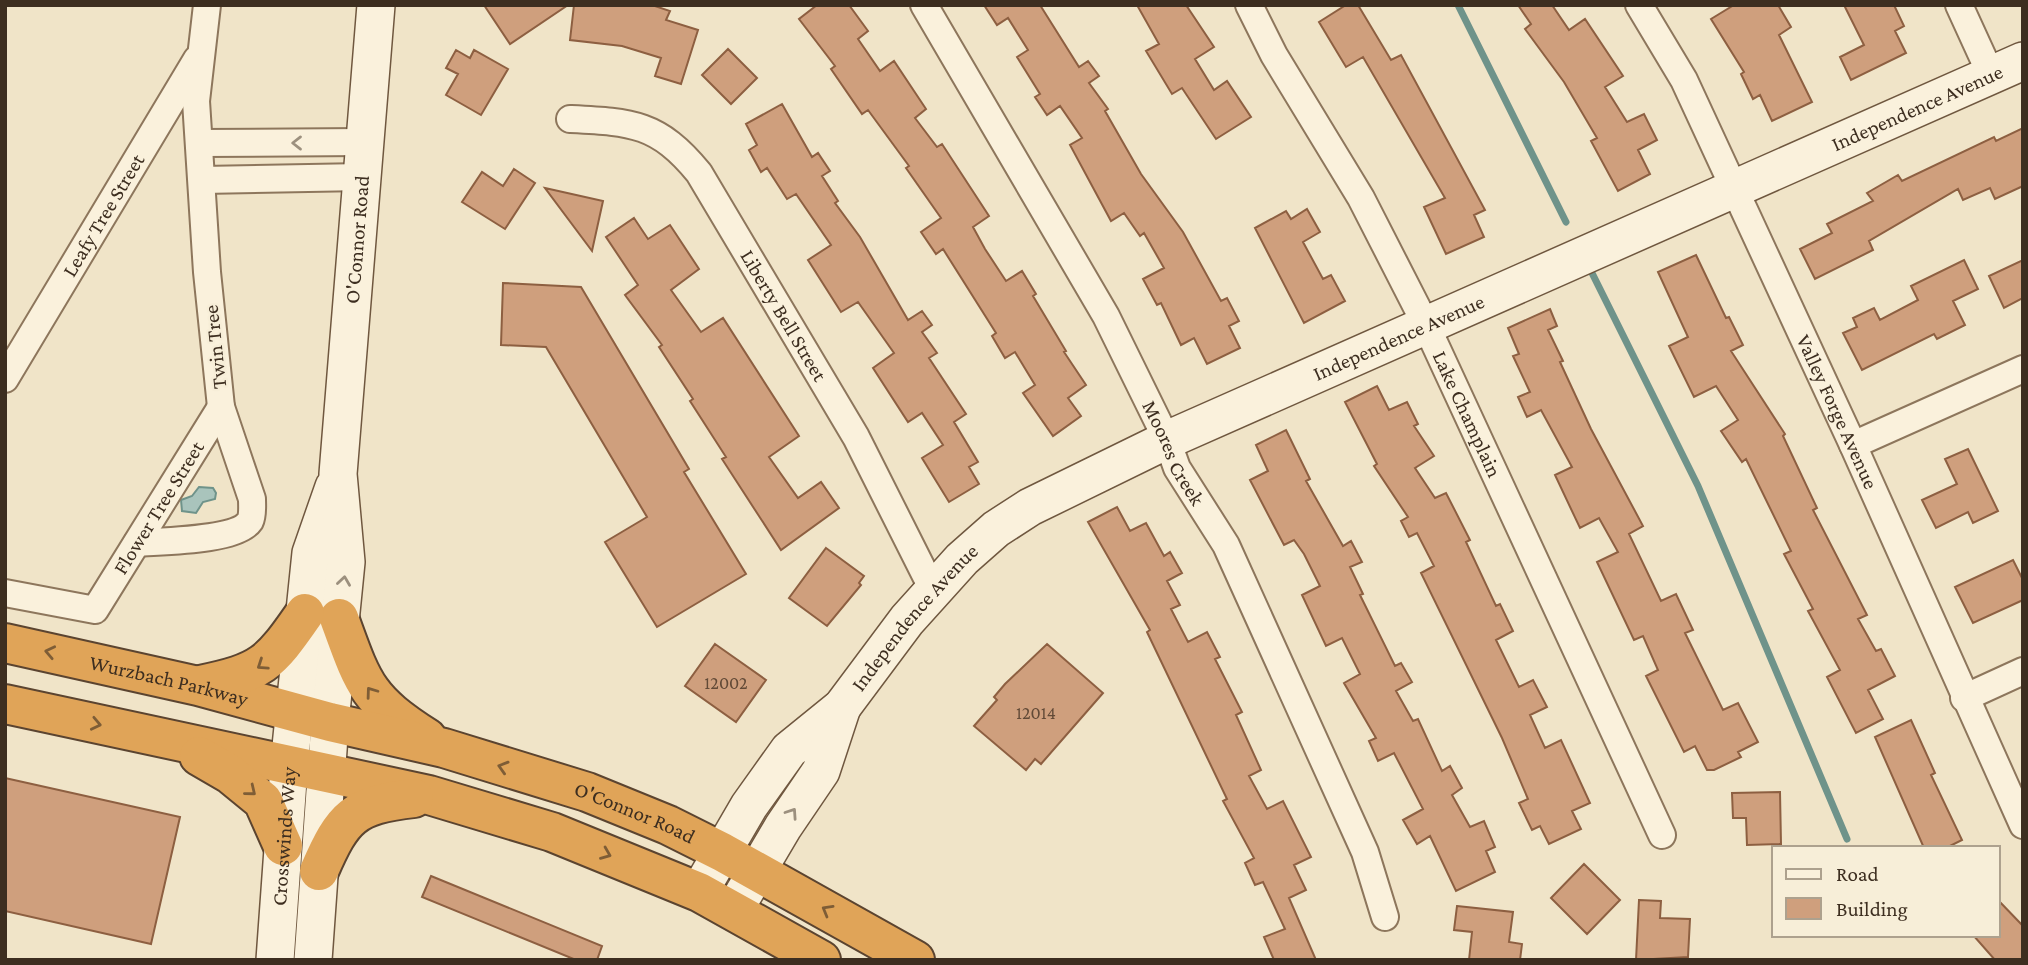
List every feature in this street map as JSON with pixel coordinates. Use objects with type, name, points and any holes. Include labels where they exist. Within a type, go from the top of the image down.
[{"type":"highway","points":[[198,686],[242,677],[266,664],[322,615],[371,695],[394,716],[444,748]]},
{"type":"highway","name":"Wurzbach Parkway","points":[[5,643],[198,686],[312,718]]},
{"type":"highway","points":[[5,704],[429,796],[552,832],[699,892],[821,960]]},
{"type":"highway","name":"O'Connor Road","points":[[312,718],[444,748],[587,792],[668,825],[722,852],[915,960]]},
{"type":"highway","points":[[173,741],[230,774],[264,801],[283,846]]},
{"type":"highway","points":[[319,871],[333,839],[355,811],[382,802],[429,796]]},
{"type":"street","name":"Twin Tree","points":[[137,543],[222,535],[249,522],[252,499],[221,407],[196,101],[207,5]]},
{"type":"street","name":"O'Connor Road","points":[[327,774],[312,718],[322,615],[312,553],[338,474],[376,5]]},
{"type":"street","name":"Moores Creek","points":[[923,5],[1106,316],[1167,440],[1177,468],[1226,545],[1365,852],[1385,917]]},
{"type":"street","name":"Lake Champlain","points":[[1249,5],[1275,55],[1361,198],[1426,325],[1662,835]]},
{"type":"street","name":"Valley Forge Avenue","points":[[1639,5],[1684,80],[1853,445],[2023,825]]},
{"type":"street","points":[[1959,5],[2007,68]]},
{"type":"street","name":"Leafy Tree Street","points":[[5,379],[201,52]]},
{"type":"street","name":"Independence Avenue","points":[[699,892],[749,806],[789,750],[842,707],[907,620],[933,590],[996,529],[1030,507],[1167,440],[2007,68]]},
{"type":"street","name":"Liberty Bell Street","points":[[570,120],[616,121],[650,129],[678,147],[699,173],[856,437],[933,590]]},
{"type":"street","points":[[199,143],[364,160]]},
{"type":"street","points":[[202,180],[364,160]]},
{"type":"street","points":[[1853,445],[2023,369]]},
{"type":"street","name":"Flower Tree Street","points":[[5,593],[96,607],[221,407]]},
{"type":"street","points":[[1964,698],[2023,671]]},
{"type":"street","name":"Independence Avenue","points":[[734,910],[821,771],[842,707]]},
{"type":"street","name":"Crosswinds Way","points":[[275,960],[289,766],[312,718]]},
{"type":"street","name":"Crosswinds Way","points":[[313,960],[327,774]]},
{"type":"water","points":[[199,487],[213,488],[215,499],[203,502],[196,513],[182,511],[181,500],[192,496]]},
{"type":"building","points":[[484,5],[568,5],[510,44]]},
{"type":"building","points":[[574,5],[652,5],[670,11],[666,20],[698,30],[681,84],[655,76],[661,58],[622,46],[570,40]]},
{"type":"building","points":[[817,5],[849,5],[868,31],[858,39],[880,71],[894,61],[926,109],[915,118],[937,147],[942,144],[989,216],[973,227],[985,249],[1006,281],[1022,271],[1036,294],[1033,296],[1066,351],[1064,352],[1086,385],[1068,398],[1081,416],[1053,436],[1023,393],[1035,385],[1015,352],[1005,358],[992,336],[996,333],[943,249],[936,254],[921,232],[941,218],[906,168],[909,166],[868,110],[862,114],[831,69],[835,66],[799,19]]},
{"type":"building","points":[[984,5],[1040,5],[1079,67],[1088,61],[1099,76],[1089,83],[1108,109],[1105,111],[1141,174],[1183,232],[1221,301],[1227,298],[1239,321],[1229,326],[1240,348],[1207,364],[1194,338],[1181,345],[1161,303],[1157,305],[1143,279],[1164,268],[1144,233],[1140,236],[1124,213],[1111,221],[1070,145],[1082,138],[1060,106],[1047,115],[1035,97],[1040,94],[1017,57],[1028,50],[1008,18],[997,25]]},
{"type":"building","points":[[1137,5],[1186,5],[1214,47],[1195,59],[1214,90],[1227,81],[1251,117],[1216,139],[1182,88],[1172,94],[1146,51],[1159,44]]},
{"type":"building","points":[[1346,5],[1358,5],[1391,60],[1401,55],[1485,210],[1474,215],[1484,237],[1446,254],[1424,207],[1445,198],[1363,57],[1346,67],[1319,22]]},
{"type":"building","points":[[1518,5],[1552,5],[1569,30],[1585,19],[1623,76],[1605,87],[1627,122],[1644,114],[1657,140],[1638,150],[1650,174],[1618,191],[1591,141],[1597,138],[1564,82],[1525,29],[1531,24]]},
{"type":"building","points":[[1734,5],[1778,5],[1791,27],[1779,35],[1812,102],[1772,121],[1760,95],[1753,99],[1741,74],[1744,72],[1711,19]]},
{"type":"building","points":[[1844,5],[1894,5],[1904,26],[1895,31],[1906,53],[1851,80],[1840,57],[1864,45]]},
{"type":"building","points":[[728,49],[757,78],[731,104],[702,75]]},
{"type":"building","points":[[456,50],[470,58],[474,50],[508,69],[481,115],[446,95],[458,74],[446,68]]},
{"type":"building","points":[[782,104],[812,157],[818,153],[830,171],[822,176],[838,201],[835,203],[860,237],[908,320],[922,311],[932,325],[922,332],[937,353],[929,358],[966,414],[954,422],[978,462],[969,467],[979,484],[949,502],[922,458],[943,445],[922,413],[908,422],[873,368],[894,353],[858,302],[841,312],[808,260],[831,245],[796,194],[787,199],[767,168],[761,172],[749,150],[757,145],[746,124]]},
{"type":"building","points":[[2023,128],[2023,186],[1995,199],[1990,188],[1963,200],[1958,189],[1869,241],[1873,250],[1815,279],[1800,249],[1832,233],[1827,224],[1873,201],[1867,193],[1898,175],[1902,181],[1994,137],[1996,141]]},
{"type":"building","points":[[514,169],[535,183],[505,229],[462,202],[482,172],[503,186]]},
{"type":"building","points":[[545,188],[603,201],[592,251]]},
{"type":"building","points":[[1307,209],[1320,232],[1303,242],[1323,279],[1331,275],[1345,301],[1304,323],[1255,228],[1286,211],[1291,219]]},
{"type":"building","points":[[634,218],[648,239],[670,225],[699,269],[671,290],[701,332],[723,318],[799,436],[769,457],[798,498],[821,482],[839,508],[781,550],[722,459],[726,457],[659,347],[662,345],[625,295],[638,285],[606,237]]},
{"type":"building","points":[[1696,255],[1726,318],[1729,317],[1743,345],[1731,351],[1785,434],[1783,436],[1817,508],[1813,510],[1867,615],[1858,619],[1876,651],[1881,649],[1895,676],[1868,690],[1883,719],[1856,733],[1827,677],[1840,670],[1808,611],[1813,609],[1784,554],[1791,551],[1746,459],[1742,462],[1721,431],[1738,420],[1716,386],[1694,397],[1669,346],[1688,337],[1658,272]]},
{"type":"building","points":[[1964,260],[1978,289],[1953,301],[1965,325],[1937,339],[1934,334],[1862,370],[1843,333],[1857,327],[1853,318],[1874,308],[1880,320],[1918,300],[1911,286]]},
{"type":"building","points":[[2023,260],[2023,298],[2004,308],[1989,276]]},
{"type":"building","points":[[503,283],[581,287],[689,469],[684,472],[746,574],[657,627],[605,542],[647,517],[546,347],[501,345]]},
{"type":"building","points":[[1550,309],[1557,326],[1548,330],[1563,361],[1560,362],[1591,429],[1643,526],[1629,534],[1661,601],[1676,594],[1693,630],[1685,633],[1723,710],[1738,703],[1758,742],[1738,752],[1741,757],[1714,770],[1707,770],[1695,746],[1684,752],[1646,676],[1658,670],[1643,636],[1634,640],[1597,562],[1618,552],[1599,518],[1580,528],[1555,475],[1572,467],[1541,410],[1527,417],[1518,397],[1530,392],[1513,356],[1519,354],[1508,328]]},
{"type":"building","points":[[1377,386],[1389,410],[1407,402],[1418,424],[1414,426],[1434,456],[1415,468],[1435,498],[1446,493],[1470,540],[1466,542],[1496,606],[1500,604],[1513,631],[1496,640],[1519,687],[1533,680],[1547,707],[1530,715],[1545,748],[1561,740],[1590,803],[1572,811],[1581,829],[1549,844],[1540,826],[1532,830],[1519,803],[1528,799],[1502,738],[1421,573],[1434,566],[1417,533],[1409,537],[1401,521],[1408,517],[1374,466],[1377,464],[1345,402]]},
{"type":"building","points":[[1286,430],[1310,479],[1306,481],[1343,546],[1351,541],[1362,562],[1350,567],[1363,594],[1360,595],[1395,666],[1401,663],[1412,682],[1396,691],[1413,721],[1418,719],[1442,771],[1450,766],[1462,788],[1452,795],[1470,827],[1484,821],[1495,847],[1486,851],[1495,872],[1456,891],[1430,836],[1417,844],[1403,820],[1423,809],[1394,753],[1378,761],[1369,741],[1376,738],[1344,683],[1360,674],[1342,638],[1326,646],[1302,595],[1320,586],[1294,540],[1284,545],[1250,480],[1268,471],[1256,445]]},
{"type":"building","points":[[1968,449],[1998,511],[1973,523],[1968,512],[1936,528],[1922,500],[1957,484],[1945,459]]},
{"type":"building","points":[[1117,507],[1130,531],[1146,523],[1164,556],[1170,552],[1182,573],[1167,581],[1180,605],[1171,609],[1188,642],[1207,632],[1220,657],[1215,659],[1242,712],[1236,715],[1261,770],[1249,776],[1267,809],[1283,801],[1311,857],[1294,865],[1306,890],[1289,898],[1316,960],[1274,960],[1264,937],[1285,929],[1263,882],[1255,885],[1245,863],[1254,858],[1223,801],[1227,799],[1147,632],[1150,630],[1088,522]]},
{"type":"building","points":[[826,548],[864,576],[859,583],[861,585],[827,626],[789,598]]},
{"type":"building","points":[[2013,560],[2023,580],[2023,600],[1973,623],[1955,587]]},
{"type":"building","points":[[715,644],[766,680],[736,722],[685,686]]},
{"type":"building","points":[[1047,644],[1103,693],[1041,764],[1035,759],[1026,770],[974,726],[997,700],[994,697],[1005,684]]},
{"type":"building","points":[[1911,720],[1935,773],[1931,775],[1962,840],[1950,846],[1923,846],[1875,737]]},
{"type":"building","points":[[5,778],[180,817],[151,944],[5,911]]},
{"type":"building","points":[[1780,792],[1781,844],[1747,845],[1746,818],[1733,818],[1732,793]]},
{"type":"building","points":[[1584,864],[1620,900],[1587,934],[1551,898]]},
{"type":"building","points":[[431,876],[602,946],[597,960],[576,960],[422,897]]},
{"type":"building","points":[[1639,900],[1661,901],[1660,918],[1690,919],[1688,957],[1636,960]]},
{"type":"building","points":[[2000,902],[2023,926],[2023,960],[1995,960],[1975,937],[2000,937]]},
{"type":"building","points":[[1457,906],[1513,912],[1509,942],[1522,944],[1520,960],[1469,960],[1472,932],[1454,930]]},
{"type":"waterway","points":[[1458,5],[1566,222]]},
{"type":"waterway","points":[[1592,273],[1698,486],[1847,839]]}]
